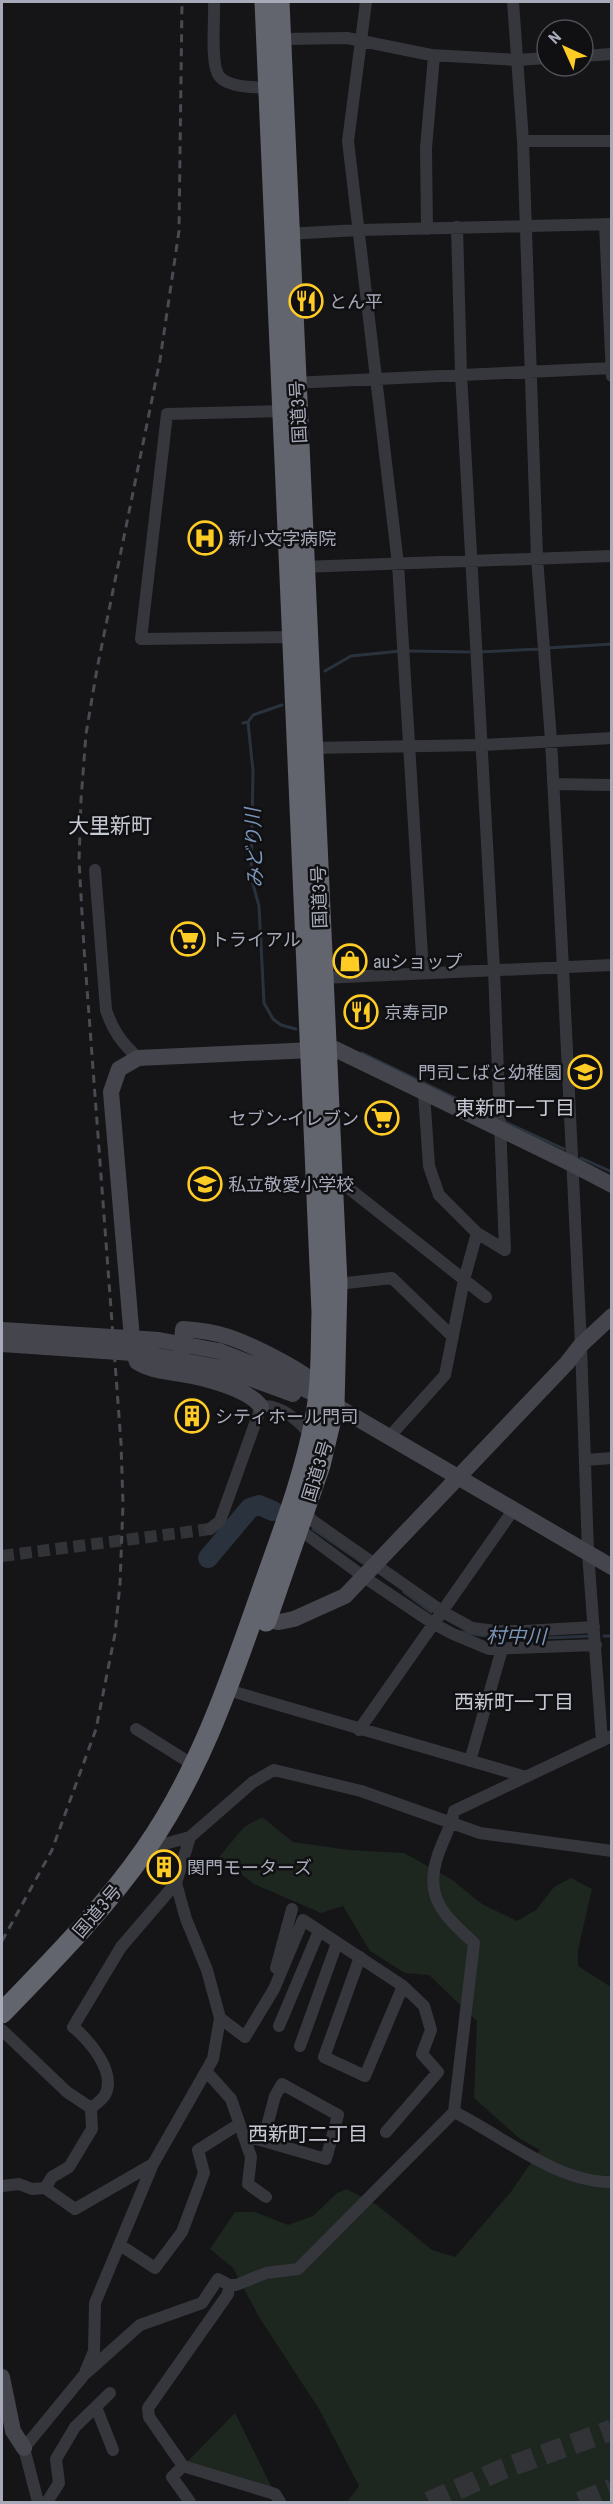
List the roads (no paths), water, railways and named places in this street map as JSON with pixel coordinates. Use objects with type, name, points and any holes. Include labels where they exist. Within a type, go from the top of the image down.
[{"type":"highway","name":"国道3号","points":[[2,2013],[88,1921],[146,1849],[195,1766],[302,1521],[320,1465],[322,1312],[317,1048],[276,87],[265,2]]},
{"type":"highway","name":"国道3号","points":[[276,87],[282,39],[279,2]]},
{"type":"highway","name":"国道3号","points":[[289,383],[283,411],[297,568]]},
{"type":"highway","name":"国道3号","points":[[195,1766],[216,1740],[238,1693],[322,1398],[337,1284],[332,1175],[317,1048],[322,978],[305,748]]},
{"type":"street","points":[[214,2],[215,65],[220,77],[231,84],[276,87]]},
{"type":"street","points":[[366,2],[348,141],[398,564],[423,972]]},
{"type":"street","points":[[24,2448],[84,2375],[140,2325],[202,2303],[218,2279],[229,2285],[236,2285],[266,2273],[298,2269],[454,2112],[474,1943],[443,1914],[432,1886],[437,1857],[454,1811],[608,1741],[588,1553],[586,1460],[563,968],[551,740],[537,558],[523,141],[513,2]]},
{"type":"street","points":[[282,39],[361,39],[434,56],[535,59]]},
{"type":"street","points":[[595,55],[612,54]]},
{"type":"street","points":[[427,229],[426,148],[434,56]]},
{"type":"street","points":[[523,141],[612,141]]},
{"type":"street","points":[[282,235],[360,230],[608,224],[612,376]]},
{"type":"street","points":[[424,1094],[429,1166],[439,1195],[477,1233],[505,1250],[483,745],[461,373],[457,227]]},
{"type":"street","points":[[289,383],[461,373],[611,368]]},
{"type":"street","points":[[283,411],[167,414],[141,639],[300,637]]},
{"type":"street","points":[[297,568],[612,556]]},
{"type":"street","points":[[305,748],[483,745],[612,738]]},
{"type":"street","points":[[553,784],[612,785]]},
{"type":"street","points":[[95,870],[106,1010],[111,1027],[121,1042],[138,1058]]},
{"type":"street","points":[[322,978],[423,972],[612,966]]},
{"type":"street","points":[[311,1436],[291,1417],[272,1407],[261,1407],[255,1400],[240,1392],[221,1384],[142,1366],[137,1362],[133,1351],[111,1092],[119,1069],[138,1058],[317,1048],[335,1049],[612,1185]]},
{"type":"street","points":[[332,1175],[486,1297]]},
{"type":"street","points":[[390,1436],[446,1375],[464,1280],[477,1233]]},
{"type":"street","points":[[337,1284],[392,1278],[453,1337]]},
{"type":"street","points":[[259,1619],[294,1618],[345,1596],[567,1364],[581,1345],[612,1316]]},
{"type":"street","points":[[180,1374],[183,1329],[230,1337],[266,1354],[322,1398]]},
{"type":"street","points":[[2,1330],[159,1340],[219,1351],[257,1366],[322,1398],[612,1567]]},
{"type":"street","points":[[2,1344],[147,1354],[222,1368],[322,1398]]},
{"type":"street","points":[[210,1529],[220,1521],[261,1407]]},
{"type":"street","points":[[586,1460],[612,1458]]},
{"type":"street","points":[[359,1730],[514,1509]]},
{"type":"street","points":[[302,1521],[313,1521],[443,1612],[472,1628],[496,1631],[594,1626]]},
{"type":"street","points":[[302,1521],[364,1576],[434,1624],[453,1634],[489,1649],[596,1645]]},
{"type":"street","points":[[470,1761],[502,1649]]},
{"type":"street","points":[[238,1693],[526,1777]]},
{"type":"street","points":[[136,1729],[195,1766]]},
{"type":"street","points":[[146,1849],[190,1838],[253,1782],[274,1770],[361,1791],[480,1833],[612,1851]]},
{"type":"street","points":[[45,2188],[52,2177],[69,2167],[92,2129],[91,2108],[105,2094],[107,2074],[86,2038],[73,2026],[121,1947],[176,1883],[190,1838]]},
{"type":"street","points":[[84,2375],[94,2350],[95,2303],[153,2164],[213,2058],[220,2018],[207,1970],[186,1919],[176,1883]]},
{"type":"street","points":[[267,2001],[292,1909]]},
{"type":"street","points":[[220,2018],[245,2037],[274,1989],[303,1920],[403,1986],[424,2006],[430,2030],[422,2054],[438,2072],[386,2132]]},
{"type":"street","points":[[279,2026],[319,1930]]},
{"type":"street","points":[[300,2046],[337,1943]]},
{"type":"street","points":[[360,1958],[324,2057],[365,2076],[403,1986]]},
{"type":"street","points":[[2,2030],[67,2092],[91,2108]]},
{"type":"street","points":[[206,2071],[231,2099],[251,2157],[249,2184],[266,2197]]},
{"type":"street","points":[[120,2245],[155,2268],[182,2232],[204,2173],[198,2150],[241,2129],[326,2159],[338,2115],[282,2084],[274,2096],[263,2141]]},
{"type":"street","points":[[454,2112],[560,2171],[592,2180],[612,2182]]},
{"type":"street","points":[[2,2186],[19,2184],[32,2189],[45,2188],[75,2209],[153,2164]]},
{"type":"street","points":[[229,2285],[228,2295],[148,2408],[149,2417],[183,2466],[275,2494],[280,2502]]},
{"type":"street","points":[[2,2377],[14,2431],[24,2448],[38,2502]]},
{"type":"street","points":[[47,2502],[59,2483],[56,2459],[75,2427],[110,2393]]},
{"type":"street","points":[[96,2407],[113,2450]]},
{"type":"street","points":[[183,2466],[172,2477],[190,2502]]},
{"type":"waterway","points":[[547,648],[612,644]]},
{"type":"waterway","points":[[479,652],[541,649]]},
{"type":"waterway","points":[[325,671],[351,656],[401,651]]},
{"type":"waterway","points":[[408,651],[469,652]]},
{"type":"waterway","points":[[243,723],[248,722],[253,715],[282,705]]},
{"type":"waterway","name":"みどり川","points":[[248,722],[253,771],[251,877],[259,906],[264,1003],[273,1019],[281,1025],[296,1029]]},
{"type":"waterway","name":"みどり川","points":[[362,1053],[497,1118]]},
{"type":"waterway","name":"みどり川","points":[[503,1121],[564,1149]]},
{"type":"waterway","name":"みどり川","points":[[581,1158],[612,1172]]},
{"type":"waterway","name":"村中川","points":[[208,1558],[250,1508],[259,1505],[273,1511]]},
{"type":"waterway","name":"村中川","points":[[313,1529],[363,1563]]},
{"type":"waterway","name":"村中川","points":[[404,1592],[431,1612]]},
{"type":"waterway","name":"村中川","points":[[462,1632],[510,1638],[590,1636]]},
{"type":"waterway","name":"村中川","points":[[604,1636],[612,1636]]},
{"type":"tunnel","points":[[2,1556],[210,1529]]},
{"type":"tunnel","points":[[429,2502],[503,2469],[612,2430]]},
{"type":"tunnel","points":[[580,2502],[612,2489]]},
{"type":"railway","points":[[2,1941],[52,1850],[96,1729],[115,1634],[120,1584],[123,1504],[121,1443],[84,948],[79,861],[81,800],[86,734],[97,669],[160,360],[179,231],[182,2]]},
{"type":"place","name":"とん平","points":[[306,301]]},
{"type":"place","name":"新小文字病院","points":[[205,538]]},
{"type":"place","name":"トライアル","points":[[188,939]]},
{"type":"place","name":"auショップ","points":[[350,961]]},
{"type":"place","name":"京寿司P","points":[[361,1012]]},
{"type":"place","name":"門司こばと幼稚園","points":[[585,1072]]},
{"type":"place","name":"セブン-イレブン","points":[[382,1118]]},
{"type":"place","name":"私立敬愛小学校","points":[[205,1184]]},
{"type":"place","name":"シティホール門司","points":[[192,1416]]},
{"type":"place","name":"関門モーターズ","points":[[164,1867]]},
{"type":"district","name":"大里新町","points":[[110,826]]},
{"type":"district","name":"東新町一丁目","points":[[515,1108]]},
{"type":"district","name":"西新町一丁目","points":[[514,1702]]},
{"type":"district","name":"西新町二丁目","points":[[308,2134]]}]
